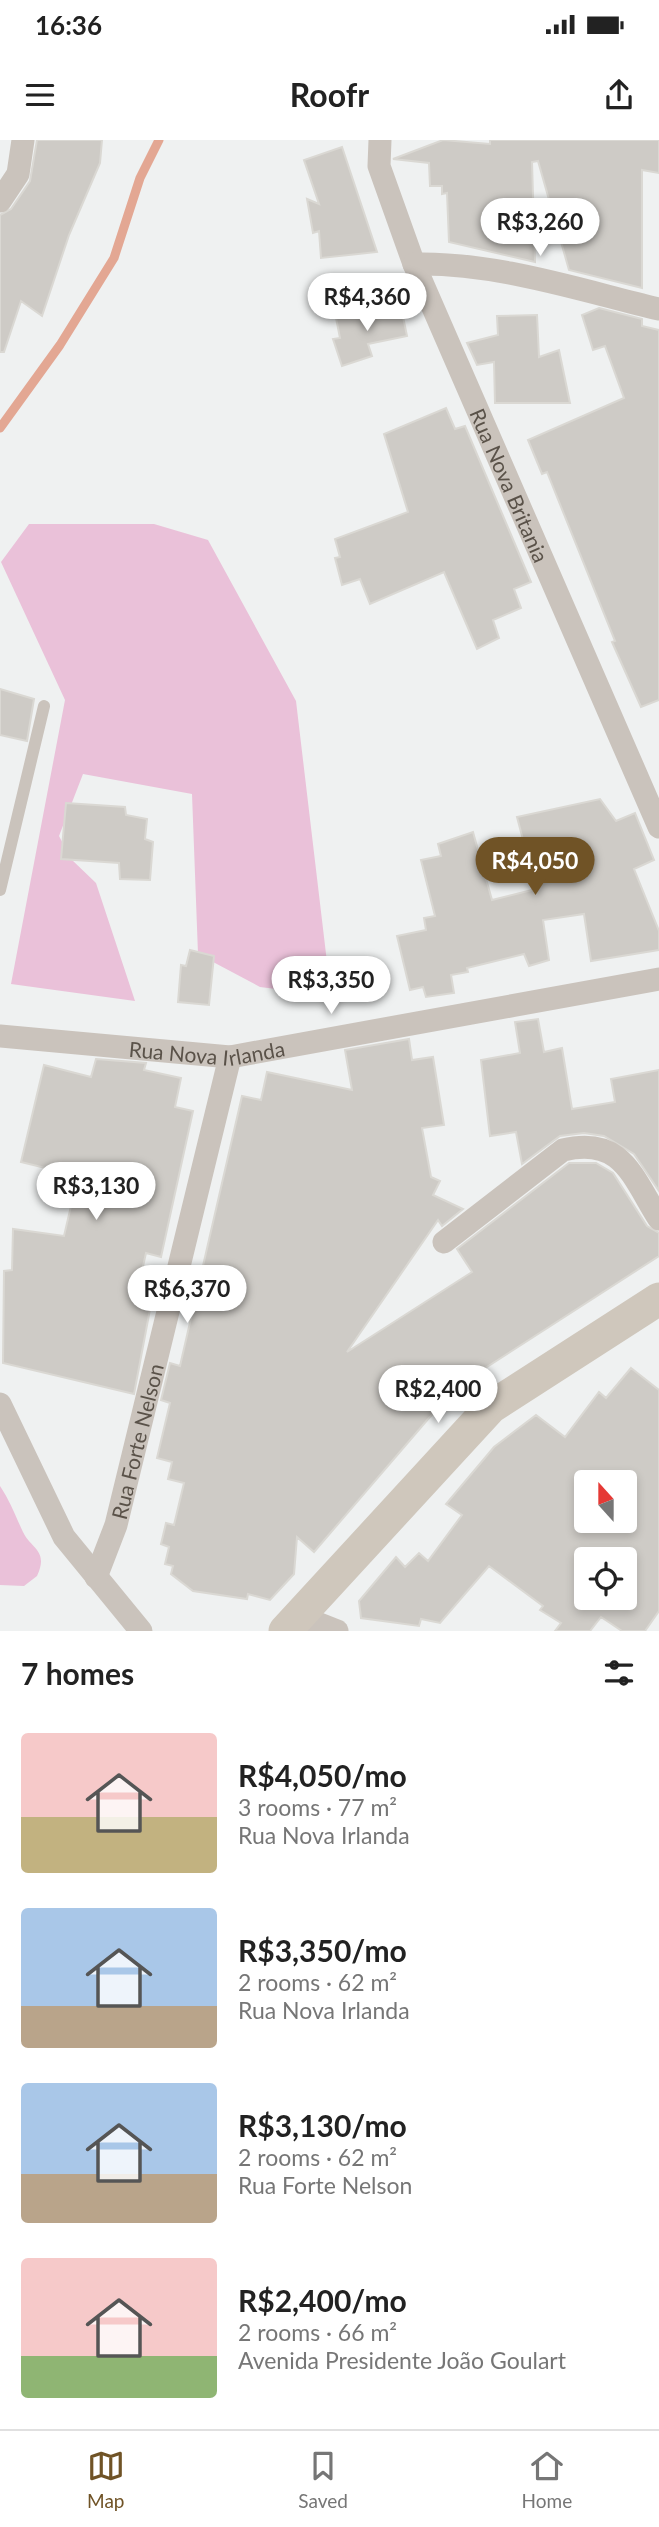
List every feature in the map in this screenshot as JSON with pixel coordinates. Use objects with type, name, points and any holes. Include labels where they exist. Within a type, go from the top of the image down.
[{"type":"street","points":[[0,201],[18,174],[23,140]]},
{"type":"street","name":"Rua Nova Britania","points":[[380,140],[379,166],[414,264],[659,827]]},
{"type":"street","points":[[414,264],[453,265],[523,276],[659,309]]},
{"type":"street","name":"Rua Nova Irlanda","points":[[1,1038],[230,1057],[659,979]]},
{"type":"street","name":"Rua Forte Nelson","points":[[96,1577],[116,1525],[230,1057]]},
{"type":"street","points":[[444,1241],[563,1150],[584,1145],[605,1149],[619,1156],[659,1219]]},
{"type":"street","points":[[292,1623],[491,1407],[659,1299]]},
{"type":"street","points":[[0,1404],[64,1537],[141,1631]]},
{"type":"street","points":[[292,1623],[338,1631]]},
{"type":"lane","points":[[0,890],[44,706]]},
{"type":"shaded area","points":[[29,524],[154,524],[208,540],[296,701],[331,996],[260,987],[198,954],[192,794],[83,774],[59,836],[71,859],[96,883],[135,1001],[11,984],[65,700],[1,562]]},
{"type":"shaded area","points":[[0,1486],[26,1538],[40,1555],[37,1576],[24,1586],[0,1585]]},
{"type":"building","points":[[37,140],[102,140],[100,163],[69,235],[42,316],[21,301],[4,352],[0,352],[0,215],[11,209],[30,181]]},
{"type":"building","points":[[443,140],[490,144],[490,140],[659,140],[659,173],[642,170],[642,288],[569,270],[538,161],[532,162],[535,262],[449,242],[447,193],[442,194],[442,186],[430,186],[429,163],[393,159]]},
{"type":"building","points":[[342,147],[377,252],[321,258],[319,231],[313,233],[307,199],[319,204],[304,160]]},
{"type":"building","points":[[401,307],[407,336],[368,344],[372,356],[342,366],[333,339],[340,338],[336,318]]},
{"type":"building","points":[[599,308],[642,319],[642,326],[659,330],[659,700],[641,707],[612,642],[615,641],[547,472],[542,474],[528,440],[624,398],[605,346],[593,350],[582,315]]},
{"type":"building","points":[[537,315],[539,357],[559,350],[570,403],[495,403],[494,362],[477,365],[467,343],[498,335],[497,316]]},
{"type":"building","points":[[446,408],[455,429],[465,426],[531,582],[514,589],[521,608],[493,620],[499,638],[477,649],[444,572],[370,604],[360,579],[342,585],[335,558],[340,557],[335,539],[408,512],[384,434]]},
{"type":"building","points":[[0,689],[34,699],[27,741],[0,735]]},
{"type":"building","points":[[600,799],[616,821],[635,813],[654,860],[634,869],[659,931],[659,950],[591,961],[584,914],[543,920],[549,960],[529,966],[524,954],[467,968],[468,972],[451,975],[454,993],[426,997],[423,987],[410,990],[397,936],[426,930],[424,918],[435,916],[421,860],[441,856],[438,844],[473,832],[492,900],[536,889],[517,817]]},
{"type":"building","points":[[66,803],[125,807],[126,815],[147,819],[145,839],[153,842],[150,880],[120,879],[119,863],[61,859]]},
{"type":"building","points":[[190,950],[214,956],[209,1005],[178,1002],[181,965],[186,966]]},
{"type":"building","points":[[538,1019],[544,1052],[562,1048],[572,1109],[615,1102],[611,1079],[659,1070],[659,1191],[634,1154],[604,1136],[584,1133],[560,1136],[522,1164],[516,1132],[490,1136],[481,1060],[520,1053],[515,1022]]},
{"type":"building","points":[[409,1039],[412,1060],[433,1057],[444,1125],[422,1128],[431,1177],[440,1181],[433,1195],[463,1209],[442,1226],[438,1220],[347,1352],[472,1272],[457,1249],[569,1163],[596,1163],[613,1173],[647,1226],[659,1233],[659,1256],[473,1376],[429,1418],[314,1552],[297,1537],[294,1574],[270,1600],[248,1594],[247,1599],[193,1591],[171,1574],[173,1566],[165,1564],[169,1547],[161,1544],[166,1523],[174,1525],[184,1483],[168,1479],[172,1462],[157,1458],[170,1403],[161,1400],[170,1363],[180,1366],[242,1096],[261,1100],[267,1072],[352,1090],[345,1050]]},
{"type":"building","points":[[96,1059],[146,1063],[144,1070],[181,1078],[175,1107],[193,1111],[161,1257],[146,1253],[135,1302],[151,1304],[134,1394],[3,1363],[4,1271],[12,1270],[13,1229],[64,1236],[78,1176],[21,1162],[44,1065],[91,1077]]},
{"type":"building","points":[[631,1368],[659,1390],[659,1611],[645,1631],[622,1631],[601,1617],[590,1631],[555,1631],[561,1623],[540,1610],[543,1606],[489,1566],[440,1623],[421,1619],[419,1626],[361,1618],[359,1601],[396,1557],[405,1567],[419,1553],[428,1561],[462,1515],[446,1504],[494,1447],[536,1415],[565,1437],[599,1392],[606,1398]]},
{"type":"waterway","points":[[0,428],[60,345],[114,258],[140,178],[159,140]]}]
